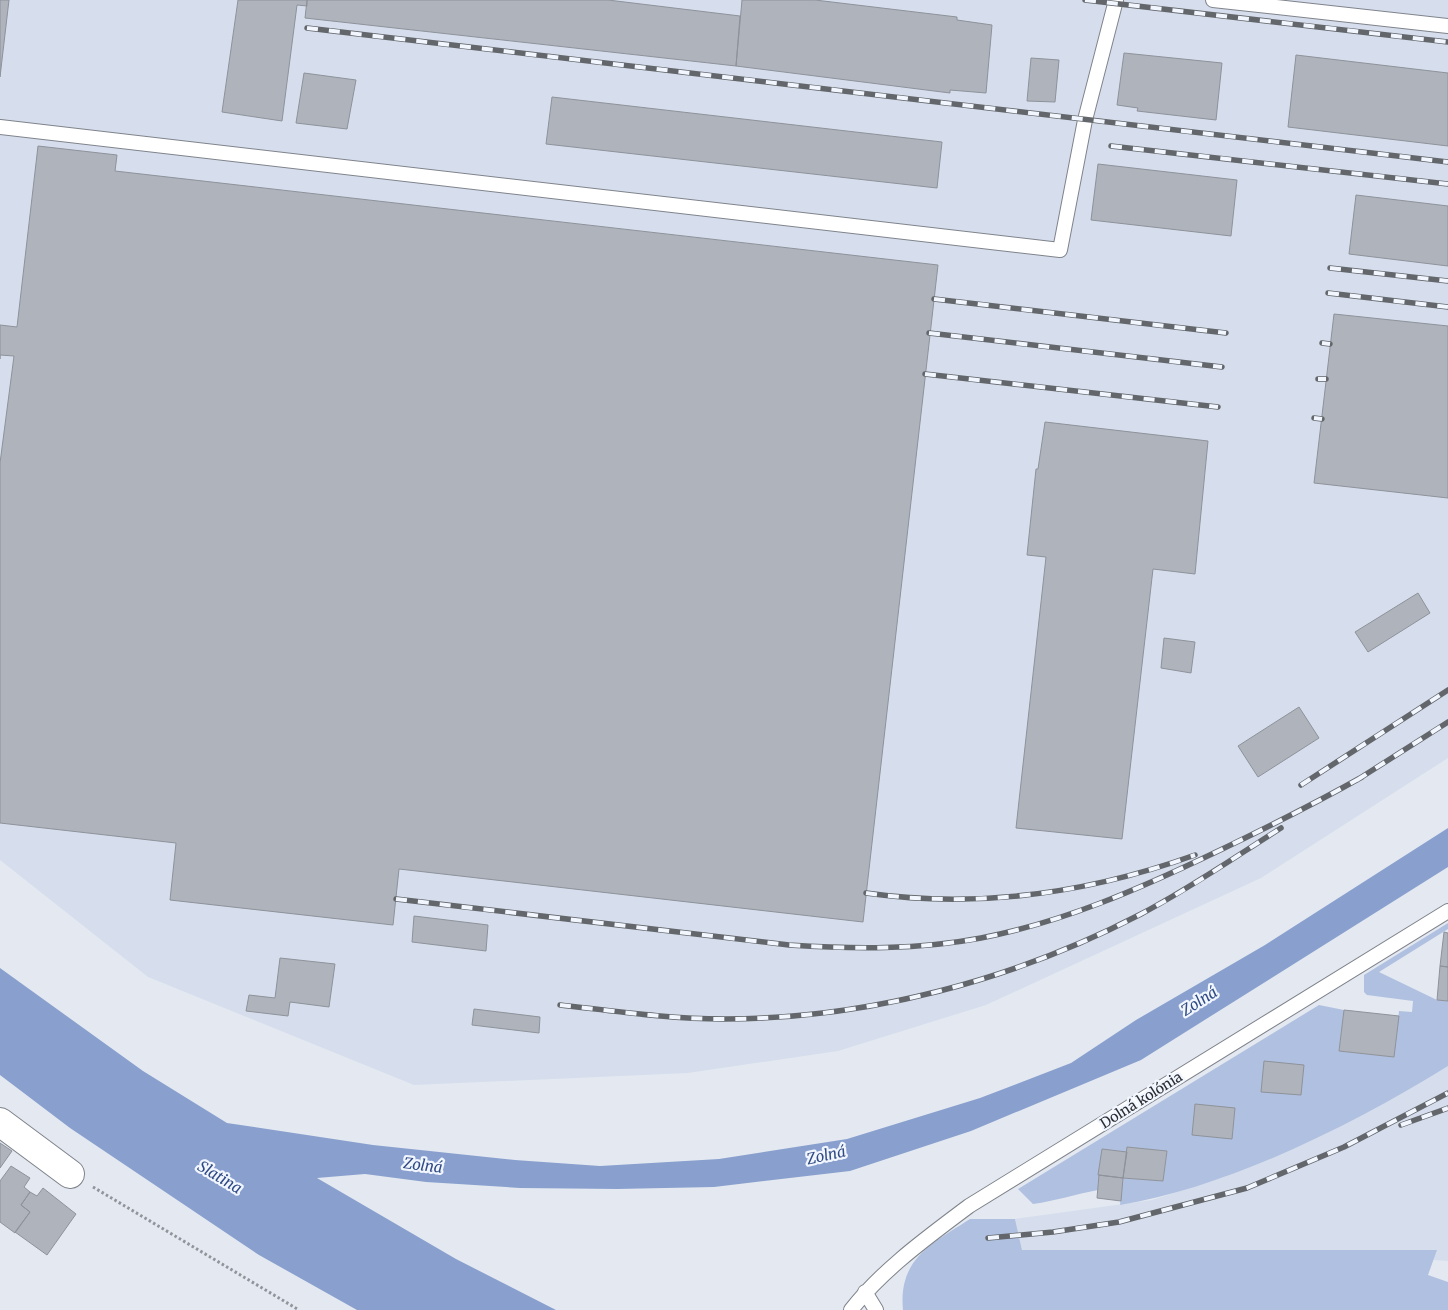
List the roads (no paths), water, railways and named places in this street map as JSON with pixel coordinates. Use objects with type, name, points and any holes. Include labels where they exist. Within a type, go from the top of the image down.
[{"type":"street","points":[[0,1122],[70,1174]]},
{"type":"lane","points":[[0,127],[1060,250],[1085,120],[1116,0]]},
{"type":"lane","points":[[1213,0],[1448,26]]},
{"type":"lane","name":"Dolná kolónia","points":[[851,1310],[865,1292],[929,1236],[969,1206],[1448,911]]},
{"type":"lane","points":[[865,1292],[876,1310]]},
{"type":"water","points":[[1448,828],[1448,867],[1141,1060],[971,1131],[850,1171],[714,1187],[617,1189],[520,1188],[426,1182],[365,1174],[317,1178],[456,1259],[556,1310],[357,1310],[259,1255],[70,1128],[0,1075],[0,968],[143,1071],[227,1123],[373,1145],[515,1160],[600,1166],[719,1159],[847,1139],[980,1098],[1071,1063],[1136,1020],[1265,945]]},
{"type":"railway","points":[[1085,0],[1448,42]]},
{"type":"railway","points":[[307,28],[1448,162]]},
{"type":"railway","points":[[1111,146],[1448,184]]},
{"type":"railway","points":[[1330,268],[1448,281]]},
{"type":"railway","points":[[1328,293],[1448,307]]},
{"type":"railway","points":[[934,299],[1226,333]]},
{"type":"railway","points":[[929,333],[1222,367]]},
{"type":"railway","points":[[1322,343],[1330,344]]},
{"type":"railway","points":[[925,374],[1218,407]]},
{"type":"railway","points":[[1318,379],[1326,379]]},
{"type":"railway","points":[[1314,418],[1322,419]]},
{"type":"railway","points":[[1301,785],[1448,690]]},
{"type":"railway","points":[[1357,780],[1448,722]]},
{"type":"railway","points":[[396,899],[789,945],[885,948],[957,942],[1042,923],[1100,903],[1186,866],[1251,835],[1362,777]]},
{"type":"railway","points":[[560,1005],[683,1018],[724,1019],[832,1012],[939,991],[991,976],[1042,958],[1141,914],[1177,894],[1281,828]]},
{"type":"railway","points":[[866,893],[908,898],[950,899],[992,898],[1033,894],[1115,879],[1195,855]]},
{"type":"railway","points":[[988,1238],[1053,1232],[1119,1222],[1247,1188],[1344,1147],[1448,1093]]},
{"type":"railway","points":[[1401,1125],[1448,1108]]},
{"type":"water label","name":"Zolná","points":[[1199,1001]]},
{"type":"water label","name":"Zolná","points":[[826,1155]]},
{"type":"water label","name":"Zolná","points":[[423,1165]]},
{"type":"water label","name":"Slatina","points":[[220,1177]]}]
